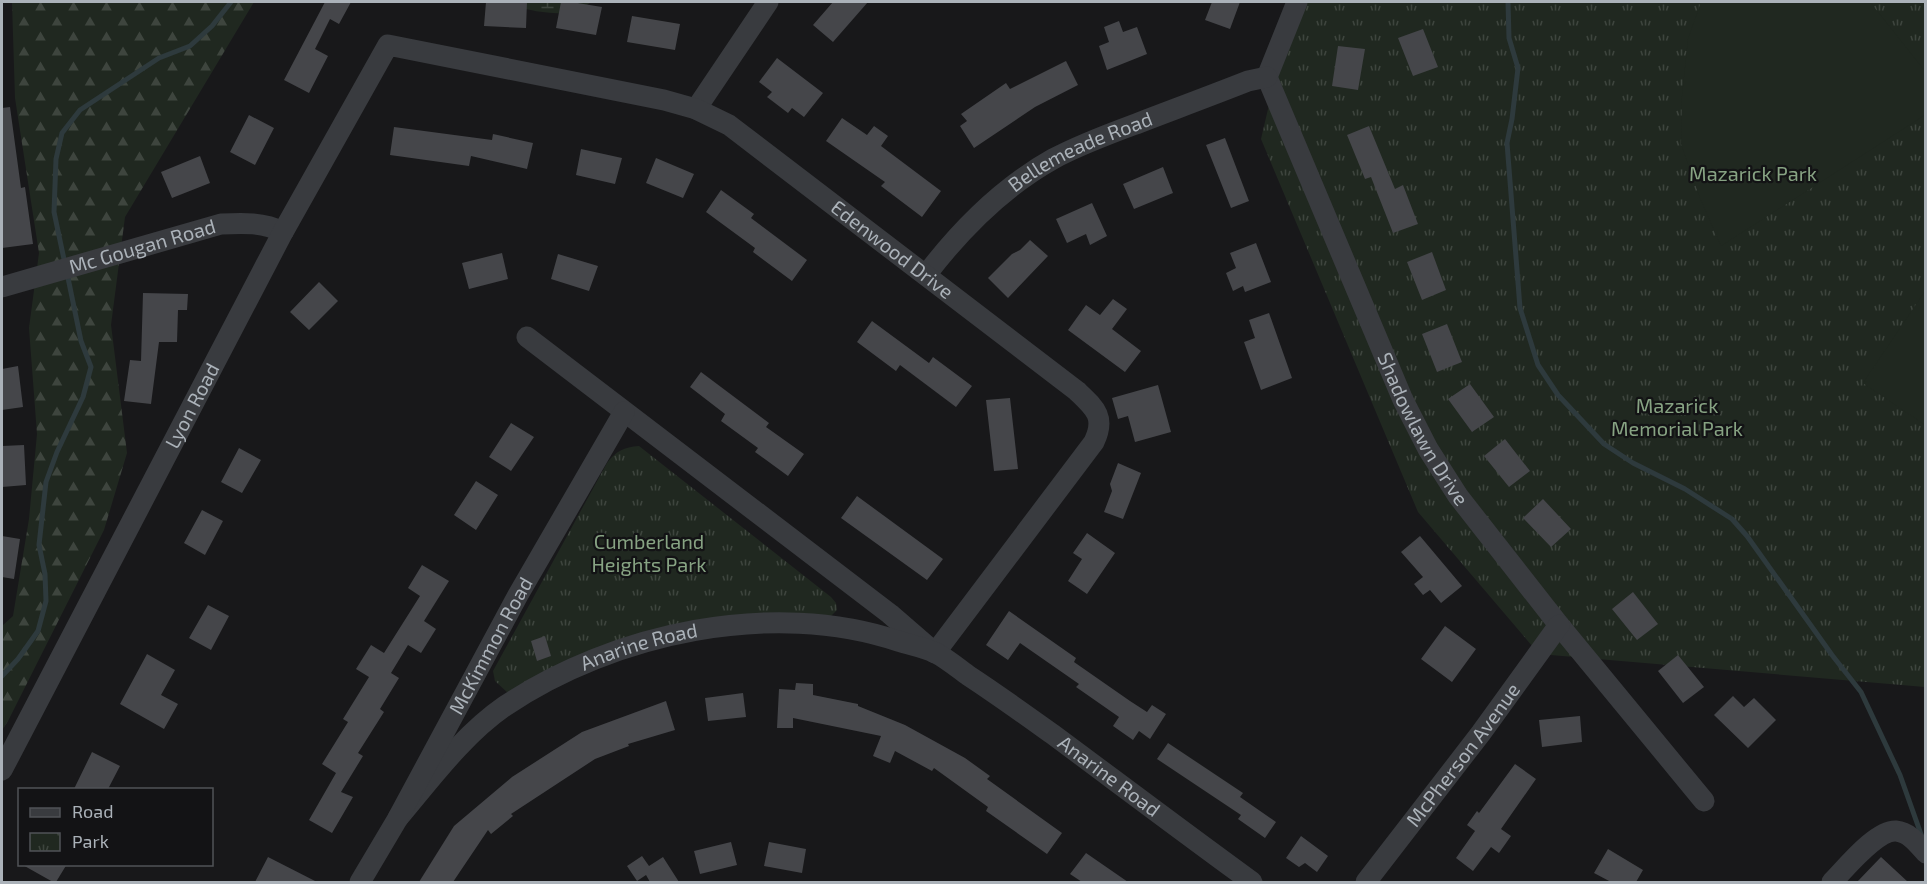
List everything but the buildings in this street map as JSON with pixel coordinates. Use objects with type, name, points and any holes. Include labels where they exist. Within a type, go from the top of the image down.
[{"type":"street","points":[[696,109],[768,2]]},
{"type":"street","points":[[1267,77],[1297,2]]},
{"type":"street","name":"Edenwood Drive","points":[[388,45],[664,100],[696,109],[729,125],[1077,391],[1095,408],[1099,419],[1099,431],[1094,442],[935,653]]},
{"type":"street","name":"Lyon Road","points":[[2,770],[283,232],[388,45]]},
{"type":"street","name":"Bellemeade Road","points":[[926,275],[967,226],[993,201],[1023,178],[1054,159],[1087,143],[1248,81],[1267,77]]},
{"type":"street","name":"Shadowlawn Drive","points":[[1267,77],[1403,400],[1428,449],[1458,495],[1559,625],[1704,801]]},
{"type":"street","name":"Mc Gougan Road","points":[[2,287],[221,224],[246,223],[270,226],[283,232]]},
{"type":"street","name":"Anarine Road","points":[[527,337],[890,614],[935,653],[1009,703],[1252,882]]},
{"type":"street","name":"McKimmon Road","points":[[360,882],[398,818],[513,605],[624,412]]},
{"type":"street","name":"Anarine Road","points":[[398,818],[463,742],[503,708],[550,679],[606,655],[653,640],[702,630],[750,624],[799,622],[836,625],[872,632],[935,653]]},
{"type":"street","name":"McPherson Avenue","points":[[1366,882],[1481,733],[1559,625]]},
{"type":"street","points":[[1832,882],[1884,832],[1898,831],[1911,837],[1926,853]]},
{"type":"green space","points":[[12,2],[254,2],[125,217],[111,325],[127,453],[104,530],[2,730],[2,626],[13,616],[29,519],[37,434],[29,328],[39,253],[15,98]]},
{"type":"green space","points":[[509,2],[591,2],[575,14],[532,10]]},
{"type":"green space","name":"Mazarick Memorial Park","points":[[1293,2],[1925,2],[1925,687],[1539,654],[1418,512],[1261,139]]},
{"type":"green space","name":"Mazarick Park","points":[[1701,2],[1870,2],[1925,71],[1925,115],[1721,246],[1700,198],[1681,144],[1682,96],[1688,39]]},
{"type":"green space","points":[[1925,291],[1925,425],[1863,383]]},
{"type":"green space","name":"Cumberland Heights Park","points":[[639,446],[831,597],[836,603],[837,610],[830,617],[733,621],[508,693],[495,681],[493,671],[607,463],[621,450]]},
{"type":"waterway","points":[[65,264],[54,212],[56,159],[62,133],[80,110],[159,58],[190,46],[212,26],[231,2]]},
{"type":"waterway","points":[[1508,2],[1509,38],[1518,68],[1507,143],[1520,308],[1538,365],[1558,395],[1604,444],[1633,463],[1685,489],[1732,519],[1747,536],[1861,692],[1900,775],[1922,837]]},
{"type":"waterway","points":[[2,676],[18,659],[38,631],[46,601],[45,574],[39,545],[46,482],[57,452],[83,397],[91,367],[81,341],[67,273]]}]
